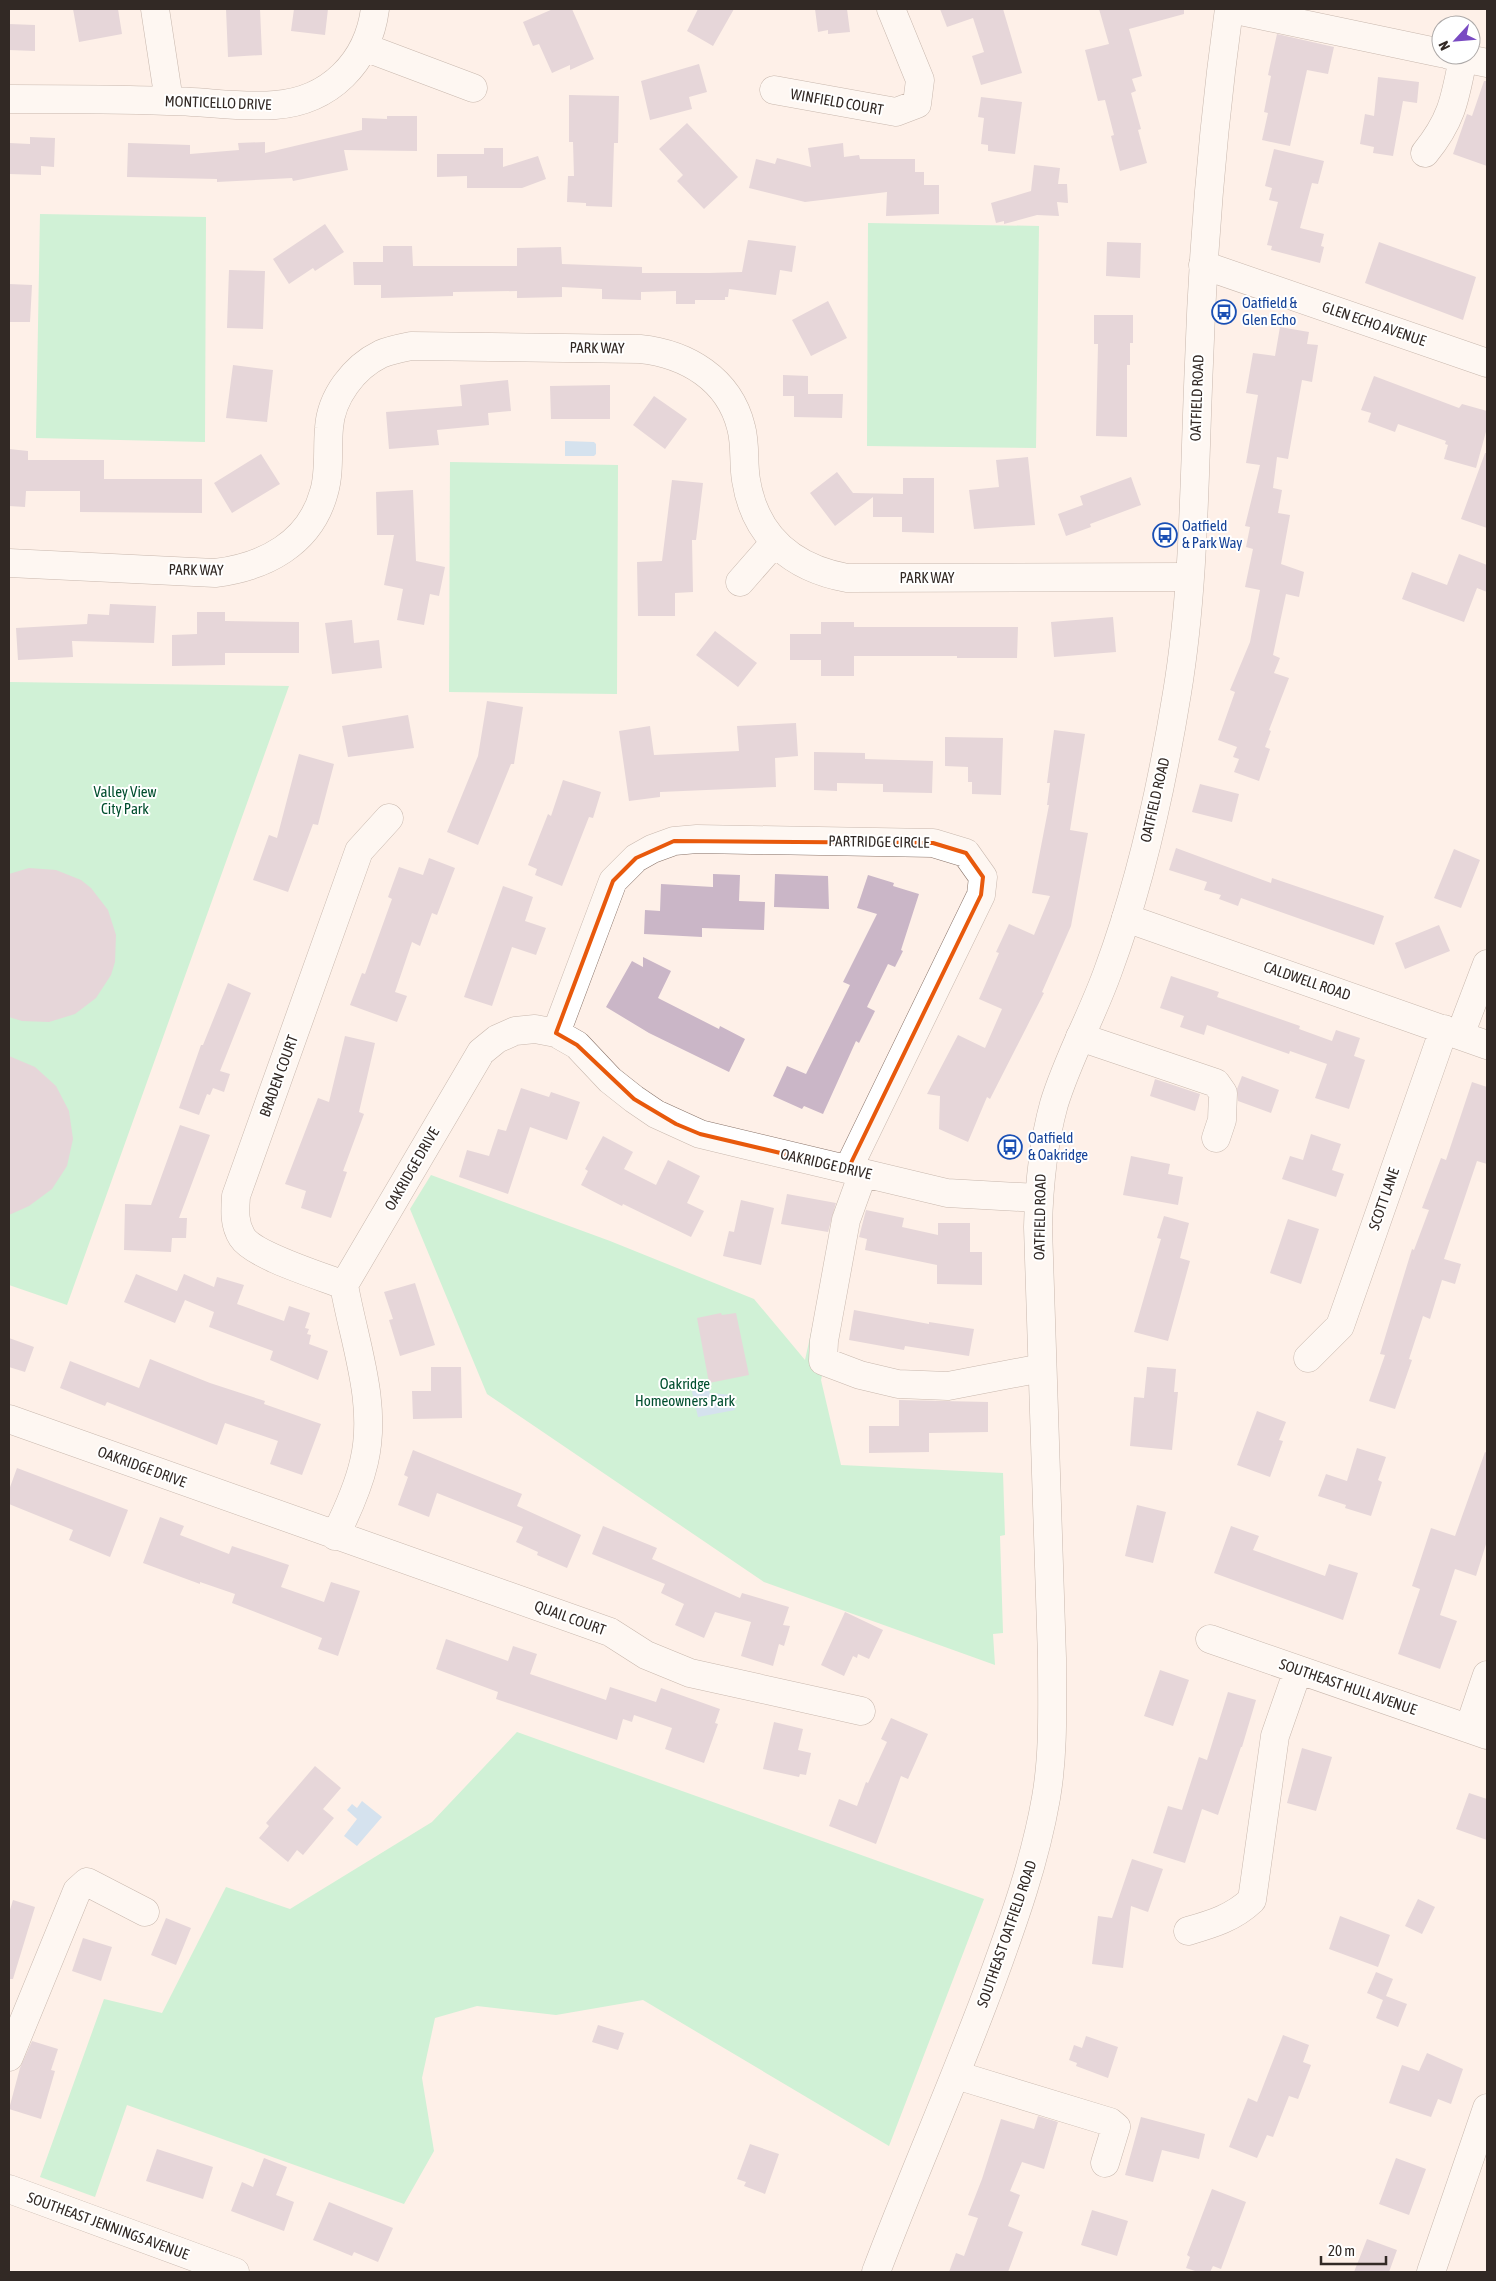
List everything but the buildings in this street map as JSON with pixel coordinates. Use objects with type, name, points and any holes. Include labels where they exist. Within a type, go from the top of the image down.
[{"type":"street","points":[[155,9],[169,101]]},
{"type":"street","name":"MONTICELLO DRIVE","points":[[9,99],[169,101],[274,105],[303,100],[324,91],[343,77],[357,61],[373,23],[375,9]]},
{"type":"street","name":"WINFIELD COURT","points":[[774,90],[896,112],[917,104],[920,80],[891,9]]},
{"type":"street","points":[[1230,9],[1431,51]]},
{"type":"street","name":"OATFIELD ROAD","points":[[1050,1578],[1038,1198],[1044,1146],[1055,1102],[1080,1037],[1108,973],[1126,918],[1162,775],[1178,692],[1190,577],[1203,265],[1212,154],[1230,9]]},
{"type":"street","points":[[364,47],[473,88]]},
{"type":"street","points":[[1424,153],[1441,134],[1454,102],[1459,65]]},
{"type":"street","name":"GLEN ECHO AVENUE","points":[[1203,265],[1487,363]]},
{"type":"street","name":"PARK WAY","points":[[9,563],[215,572],[239,570],[262,562],[281,552],[299,536],[314,515],[324,492],[329,425],[334,405],[343,387],[356,371],[381,354],[411,346],[640,349],[662,351],[682,358],[701,369],[717,384],[732,404],[741,426],[745,449],[745,479],[751,504],[760,524],[774,542],[789,556],[807,567],[826,574],[847,578],[1190,577]]},
{"type":"street","points":[[740,582],[774,542]]},
{"type":"street","name":"BRADEN COURT","points":[[344,1285],[261,1252],[243,1238],[234,1217],[236,1196],[359,851],[389,818]]},
{"type":"street","name":"PARTRIDGE CIRCLE","points":[[556,1033],[613,882],[636,858],[652,849],[674,841],[697,839],[933,843],[966,853],[983,877],[981,895],[855,1171],[824,1341],[823,1361],[860,1375],[898,1384],[938,1386],[948,1386],[1042,1368]]},
{"type":"street","name":"CALDWELL ROAD","points":[[1126,918],[1487,1045]]},
{"type":"street","name":"SCOTT LANE","points":[[1308,1358],[1340,1326],[1452,1032],[1487,964]]},
{"type":"street","name":"OAKRIDGE DRIVE","points":[[344,1285],[481,1052],[497,1039],[515,1031],[536,1029],[556,1033],[577,1045],[610,1080],[634,1099],[676,1124],[700,1134],[947,1193],[1038,1198]]},
{"type":"street","points":[[1080,1037],[1216,1083],[1223,1093],[1222,1120],[1216,1138]]},
{"type":"street","points":[[336,1536],[352,1500],[364,1461],[368,1437],[363,1369],[344,1285]]},
{"type":"street","name":"OAKRIDGE DRIVE","points":[[9,1419],[336,1536]]},
{"type":"street","name":"QUAIL COURT","points":[[336,1536],[610,1632],[646,1655],[690,1673],[861,1711]]},
{"type":"street","name":"SOUTHEAST OATFIELD ROAD","points":[[876,2272],[956,2075],[1018,1909],[1034,1856],[1045,1803],[1052,1721],[1050,1578]]},
{"type":"street","name":"SOUTHEAST HULL AVENUE","points":[[1210,1639],[1478,1731]]},
{"type":"street","points":[[1188,1931],[1222,1922],[1241,1911],[1252,1900],[1274,1736],[1298,1670]]},
{"type":"street","points":[[1478,1731],[1487,1675]]},
{"type":"street","points":[[9,2057],[77,1891],[87,1882],[145,1912]]},
{"type":"street","points":[[956,2075],[1110,2122],[1116,2127],[1105,2163]]},
{"type":"street","points":[[1431,2272],[1487,2108]]},
{"type":"street","name":"SOUTHEAST JENNINGS AVENUE","points":[[9,2189],[235,2272]]},
{"type":"highlighted area","points":[[674,841],[933,843],[966,853],[983,877],[981,895],[848,1169],[700,1134],[676,1124],[634,1099],[577,1045],[556,1033],[613,881],[636,858]]},
{"type":"green space","points":[[40,214],[206,217],[205,442],[36,438]]},
{"type":"green space","points":[[868,223],[1039,226],[1036,448],[867,446]]},
{"type":"green space","points":[[450,462],[618,465],[617,694],[449,692]]},
{"type":"green space","name":"Valley View City Park","points":[[9,682],[289,686],[67,1305],[9,1285]]},
{"type":"green space","name":"Oakridge Homeowners Park","points":[[431,1175],[610,1241],[754,1299],[805,1360],[842,1193],[862,1198],[821,1380],[841,1465],[1003,1473],[1005,1535],[1000,1536],[1003,1633],[993,1634],[995,1665],[764,1582],[487,1394],[410,1209]]},
{"type":"green space","points":[[517,1732],[984,1899],[889,2146],[643,2000],[556,2015],[477,2006],[435,2018],[422,2078],[434,2151],[404,2204],[127,2105],[95,2197],[40,2177],[104,1999],[162,2013],[226,1887],[290,1909],[432,1822]]},
{"type":"water","points":[[565,441],[594,442],[596,444],[596,454],[594,456],[565,456]]},
{"type":"water","points":[[702,1383],[706,1385],[710,1393],[732,1395],[735,1410],[698,1417],[692,1392],[695,1386]]},
{"type":"water","points":[[362,1801],[382,1817],[357,1846],[344,1836],[357,1819],[347,1810],[352,1804],[357,1808]]},
{"type":"place","name":"Oatfield & Glen Echo","points":[[1224,312]]},
{"type":"place","name":"Oatfield & Park Way","points":[[1165,535]]},
{"type":"place","name":"Oatfield & Oakridge","points":[[1010,1147]]}]
